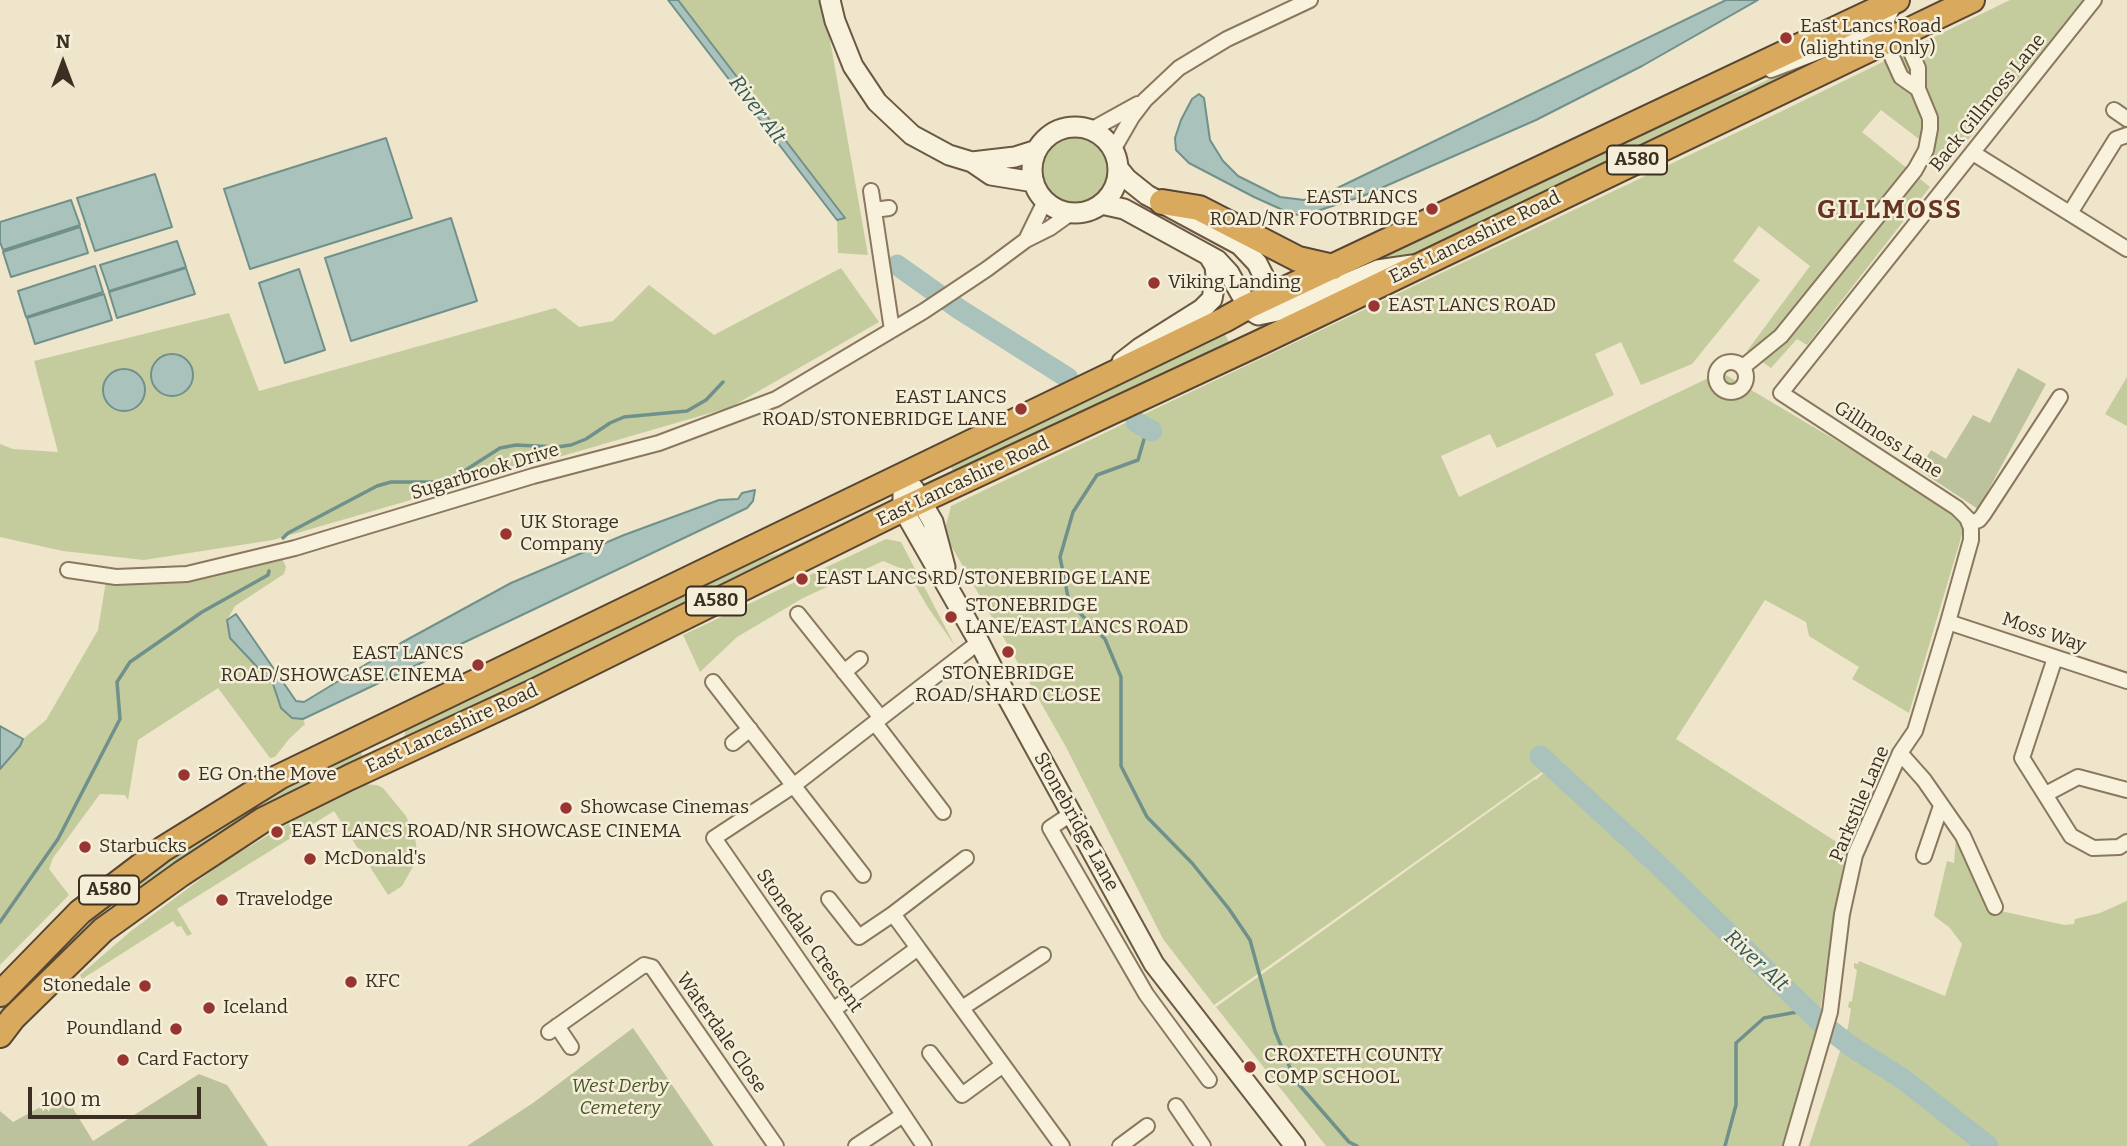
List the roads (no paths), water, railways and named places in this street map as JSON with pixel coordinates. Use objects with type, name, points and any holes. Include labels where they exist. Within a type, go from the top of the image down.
[{"type":"highway","name":"East Lancashire Road","points":[[0,995],[80,912],[163,849],[279,777],[1247,307],[1274,304],[1332,267],[1897,0]]},
{"type":"highway","name":"East Lancashire Road","points":[[4,1027],[103,930],[263,820],[529,694],[913,505],[1261,342],[1889,36],[1972,0]]},
{"type":"highway","points":[[1162,202],[1199,208],[1298,259],[1332,267]]},
{"type":"street","points":[[830,0],[835,21],[853,66],[877,102],[912,135],[949,155],[972,162],[991,175],[1034,182]]},
{"type":"street","points":[[1091,130],[1145,100],[1179,68],[1227,39],[1310,0]]},
{"type":"street","points":[[1889,36],[1890,11],[1897,0]]},
{"type":"street","name":"Back Gillmoss Lane","points":[[1781,393],[2094,0]]},
{"type":"street","points":[[1707,91],[1795,63],[1875,31],[1907,43],[1919,68],[1918,89],[1930,118],[1928,142],[1922,158],[1781,336],[1743,368]]},
{"type":"street","points":[[1145,100],[1115,159],[1116,182],[1111,194],[1101,204],[1092,210],[1071,213],[1057,209],[1045,201],[1034,182],[1032,166],[1037,149],[1051,134],[1071,127],[1091,130],[1104,138],[1115,159],[1138,188],[1240,245],[1256,263],[1274,304],[1271,326],[1261,342]]},
{"type":"street","points":[[2114,110],[2127,119]]},
{"type":"street","points":[[2070,213],[2116,139],[2127,135]]},
{"type":"street","points":[[972,162],[1015,157],[1037,149]]},
{"type":"street","points":[[1973,153],[2127,248]]},
{"type":"street","points":[[871,191],[881,209],[892,330]]},
{"type":"street","points":[[1026,240],[1045,201]]},
{"type":"street","points":[[1101,204],[1124,209],[1206,252],[1224,266],[1247,307]]},
{"type":"street","name":"Sugarbrook Drive","points":[[68,570],[116,577],[187,574],[295,548],[533,476],[659,443],[776,399],[892,330],[1071,213]]},
{"type":"street","points":[[1102,378],[1139,348],[1202,309],[1212,299],[1215,266],[1206,252]]},
{"type":"street","points":[[1274,304],[1378,270],[1423,263]]},
{"type":"street","name":"Gillmoss Lane","points":[[1781,393],[1957,508],[1970,523]]},
{"type":"street","points":[[1970,523],[1979,520],[1983,515],[2060,397]]},
{"type":"street","name":"Stonebridge Lane","points":[[903,474],[913,505],[954,599],[1166,981],[1295,1146]]},
{"type":"street","name":"Parkstile Lane","points":[[1791,1146],[1830,1012],[1842,914],[1855,855],[1900,753],[1915,731],[1970,540],[1970,523]]},
{"type":"street","points":[[799,614],[844,672],[943,812]]},
{"type":"street","name":"Moss Way","points":[[1948,622],[2127,681]]},
{"type":"street","name":"Stonedale Crescent","points":[[924,1146],[714,838],[793,786],[979,642]]},
{"type":"street","points":[[2055,658],[2022,758],[2071,836],[2094,848],[2119,847],[2127,842]]},
{"type":"street","points":[[844,672],[860,659]]},
{"type":"street","points":[[713,682],[863,875]]},
{"type":"street","points":[[733,743],[750,729]]},
{"type":"street","points":[[1900,753],[1924,780],[1962,835],[1995,907]]},
{"type":"street","points":[[2046,794],[2078,777],[2127,790]]},
{"type":"street","points":[[1924,856],[1941,806]]},
{"type":"street","points":[[1071,814],[1050,828],[1146,993],[1209,1080]]},
{"type":"street","points":[[830,899],[859,937],[966,858]]},
{"type":"street","points":[[893,914],[1061,1146]]},
{"type":"street","points":[[833,1010],[918,948]]},
{"type":"street","points":[[962,1008],[1043,955]]},
{"type":"street","name":"Waterdale Close","points":[[571,1047],[553,1029],[644,965],[652,967],[776,1146]]},
{"type":"street","points":[[1146,993],[1166,981]]},
{"type":"street","points":[[930,1053],[962,1095],[1003,1065]]},
{"type":"street","points":[[1176,1106],[1203,1146]]},
{"type":"street","points":[[856,1146],[903,1115]]},
{"type":"street","points":[[1120,1146],[1147,1126]]},
{"type":"water","points":[[668,0],[678,0],[845,218],[837,220]]},
{"type":"water","points":[[1726,0],[1758,0],[1642,66],[1536,120],[1363,196],[1314,212],[1294,215],[1189,163],[1176,150],[1175,138],[1181,120],[1192,99],[1199,94],[1204,98],[1210,140],[1223,161],[1238,176],[1280,197],[1304,200],[1323,195]]},
{"type":"water","points":[[386,138],[412,218],[250,269],[224,189]]},
{"type":"water","points":[[155,174],[172,227],[95,251],[77,198]]},
{"type":"water","points":[[71,200],[80,225],[3,250],[0,242],[0,222]]},
{"type":"water","points":[[451,218],[477,301],[351,341],[325,258]]},
{"type":"water","points":[[80,227],[88,253],[11,277],[3,252]]},
{"type":"water","points":[[177,241],[186,267],[109,291],[100,265]]},
{"type":"water","points":[[95,266],[103,292],[26,317],[18,291]]},
{"type":"water","points":[[186,268],[195,294],[117,318],[109,292]]},
{"type":"water","points":[[299,269],[325,350],[285,363],[259,283]]},
{"type":"water","points":[[104,294],[112,320],[35,344],[27,318]]},
{"type":"water","points":[[172,354],[187,360],[193,375],[187,390],[172,396],[157,390],[151,375],[157,360]]},
{"type":"water","points":[[124,369],[139,375],[145,390],[139,405],[124,411],[109,405],[103,390],[109,375]]},
{"type":"water","points":[[755,490],[753,501],[747,508],[303,719],[292,718],[281,708],[273,684],[230,638],[227,620],[236,614],[296,701],[304,702],[401,643],[511,583],[624,535],[719,500],[738,499],[742,493]]},
{"type":"water","points":[[0,726],[23,739],[0,769]]},
{"type":"waterway","name":"River Alt","points":[[897,265],[959,309],[1068,378]]},
{"type":"waterway","points":[[283,538],[377,486],[391,482],[436,482],[458,475],[500,448],[516,445],[571,445],[624,417],[687,411],[706,400],[723,382]]},
{"type":"waterway","name":"River Alt","points":[[1136,422],[1152,431]]},
{"type":"waterway","points":[[1147,429],[1138,460],[1097,475],[1073,512],[1060,557],[1069,602],[1105,639],[1121,677],[1121,766],[1147,817],[1192,863],[1250,940],[1275,1031],[1295,1080],[1349,1142],[1357,1146]]},
{"type":"waterway","points":[[0,922],[58,839],[120,719],[117,682],[130,662],[202,612],[268,575],[269,571]]},
{"type":"waterway","name":"River Alt","points":[[1540,756],[1653,860],[1821,1023],[1852,1047],[1903,1079],[1988,1146]]},
{"type":"waterway","points":[[1725,1146],[1736,1105],[1736,1043],[1764,1018],[1797,1012],[1821,1023]]},
{"type":"place","name":"East Lancs Road (alighting Only)","points":[[1786,38]]},
{"type":"place","name":"EAST LANCS ROAD/NR FOOTBRIDGE","points":[[1432,209]]},
{"type":"place","name":"Viking Landing","points":[[1154,283]]},
{"type":"place","name":"EAST LANCS ROAD","points":[[1374,306]]},
{"type":"place","name":"EAST LANCS ROAD/STONEBRIDGE LANE","points":[[1021,409]]},
{"type":"place","name":"UK Storage Company","points":[[506,534]]},
{"type":"place","name":"EAST LANCS RD/STONEBRIDGE LANE","points":[[802,579]]},
{"type":"place","name":"STONEBRIDGE LANE/EAST LANCS ROAD","points":[[951,617]]},
{"type":"place","name":"STONEBRIDGE ROAD/SHARD CLOSE","points":[[1008,652]]},
{"type":"place","name":"EAST LANCS ROAD/SHOWCASE CINEMA","points":[[478,665]]},
{"type":"place","name":"EG On the Move","points":[[184,775]]},
{"type":"place","name":"Showcase Cinemas","points":[[566,808]]},
{"type":"place","name":"EAST LANCS ROAD/NR SHOWCASE CINEMA","points":[[277,832]]},
{"type":"place","name":"Starbucks","points":[[85,847]]},
{"type":"place","name":"McDonald's","points":[[310,859]]},
{"type":"place","name":"Travelodge","points":[[222,900]]},
{"type":"place","name":"KFC","points":[[351,982]]},
{"type":"place","name":"Stonedale","points":[[145,986]]},
{"type":"place","name":"Iceland","points":[[209,1008]]},
{"type":"place","name":"Poundland","points":[[176,1029]]},
{"type":"place","name":"Card Factory","points":[[123,1060]]},
{"type":"place","name":"CROXTETH COUNTY COMP SCHOOL","points":[[1250,1067]]},
{"type":"district","name":"GILLMOSS","points":[[1890,211]]},
{"type":"park label","name":"West Derby Cemetery","points":[[620,1098]]}]
